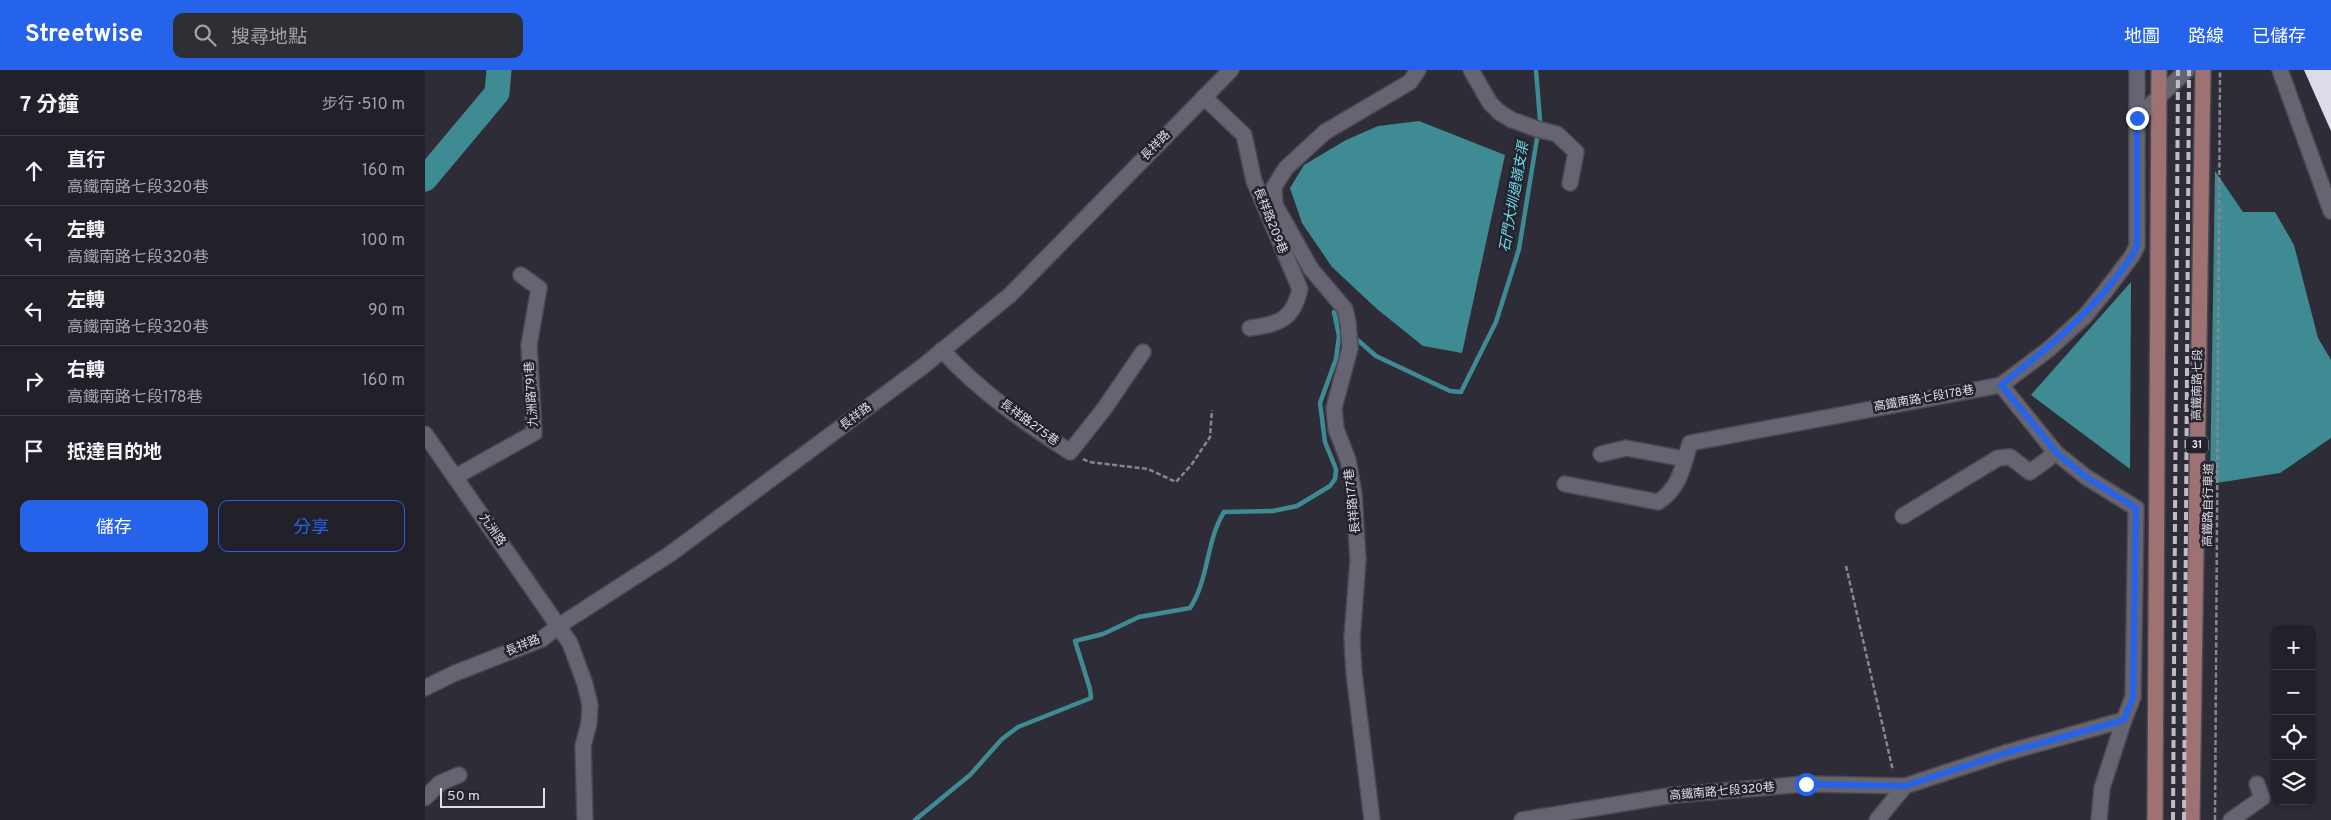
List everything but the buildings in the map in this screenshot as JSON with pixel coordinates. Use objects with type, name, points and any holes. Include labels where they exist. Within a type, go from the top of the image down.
[{"type":"main road","points":[[2155,820],[2159,70]]},
{"type":"main road","name":"高鐵南路七段","points":[[2192,820],[2203,70]]},
{"type":"street","name":"長祥路","points":[[425,688],[453,674],[542,639],[560,625],[670,554],[942,350],[1010,295],[1231,70]]},
{"type":"street","name":"長祥路177巷","points":[[1372,820],[1352,639],[1358,560],[1354,494],[1348,460],[1337,429],[1334,408],[1350,348],[1348,322],[1345,309],[1311,269],[1275,205],[1274,187],[1286,168],[1325,132],[1410,82],[1418,70]]},
{"type":"street","points":[[1471,70],[1490,103],[1499,112],[1529,126],[1557,134],[1576,152],[1570,183]]},
{"type":"street","name":"高鐵南路七段178巷","points":[[1565,484],[1658,502],[1668,496],[1677,485],[1690,443],[2001,385],[2049,348],[2085,316],[2132,256],[2137,246],[2137,70]]},
{"type":"street","points":[[2137,118],[2187,70]]},
{"type":"street","points":[[2280,70],[2331,211]]},
{"type":"street","name":"長祥路209巷","points":[[1204,98],[1244,135],[1254,181],[1300,289],[1297,303],[1288,315],[1276,325],[1250,328]]},
{"type":"street","name":"九洲路791巷","points":[[455,477],[534,433],[529,345],[539,288],[521,275]]},
{"type":"street","name":"長祥路275巷","points":[[942,350],[967,377],[1035,429],[1070,452],[1104,409],[1143,352]]},
{"type":"street","points":[[2001,385],[2057,453],[2086,477],[2136,508],[2133,697],[2101,788],[2099,820]]},
{"type":"street","name":"九洲路","points":[[425,434],[560,625],[570,643],[585,684],[590,705],[589,723],[583,746],[585,820]]},
{"type":"street","points":[[1601,454],[1626,448],[1685,459]]},
{"type":"street","points":[[1903,516],[1998,458],[2010,457],[2030,472],[2057,453]]},
{"type":"street","name":"高鐵南路七段320巷","points":[[1522,820],[1674,795],[1806,784],[1899,786],[2005,753],[2124,720]]},
{"type":"street","points":[[425,798],[440,783],[459,775]]},
{"type":"street","points":[[2231,820],[2262,798],[2257,784]]},
{"type":"street","points":[[1877,820],[1899,786]]},
{"type":"path","name":"高鐵路自行車道","points":[[2215,820],[2220,70]]},
{"type":"path","points":[[1070,452],[1089,462],[1147,468],[1176,482],[1192,464],[1210,437],[1212,410]]},
{"type":"path","points":[[1846,566],[1893,771],[1899,786]]},
{"type":"water","points":[[1419,121],[1505,155],[1462,353],[1423,346],[1377,309],[1332,267],[1302,223],[1290,188],[1304,165],[1346,140],[1378,126]]},
{"type":"water","points":[[2215,171],[2243,212],[2275,212],[2294,245],[2318,338],[2331,360],[2331,438],[2280,473],[2210,484]]},
{"type":"water","points":[[2131,282],[2130,469],[2031,395]]},
{"type":"waterway","points":[[425,179],[497,93],[499,70]]},
{"type":"waterway","name":"石門大圳過嶺支渠","points":[[1353,336],[1376,356],[1450,391],[1461,392],[1496,322],[1519,249],[1540,120],[1536,70]]},
{"type":"waterway","name":"石門大圳過嶺支渠","points":[[915,820],[970,775],[1002,739],[1018,727],[1091,698],[1075,641],[1103,634],[1139,617],[1190,608],[1201,585],[1214,535],[1224,512],[1273,511],[1297,506],[1330,486],[1335,479],[1336,469],[1325,442],[1320,403],[1336,359],[1339,336],[1334,312],[1344,327]]},
{"type":"railway","points":[[2173,820],[2178,70]]},
{"type":"railway","points":[[2184,820],[2189,70]]},
{"type":"route","points":[[1806,784],[1905,786],[2005,753],[2124,720],[2133,697],[2136,508],[2086,477],[2057,453],[2001,385],[2049,348],[2085,316],[2132,256],[2137,246],[2137,118]]}]
